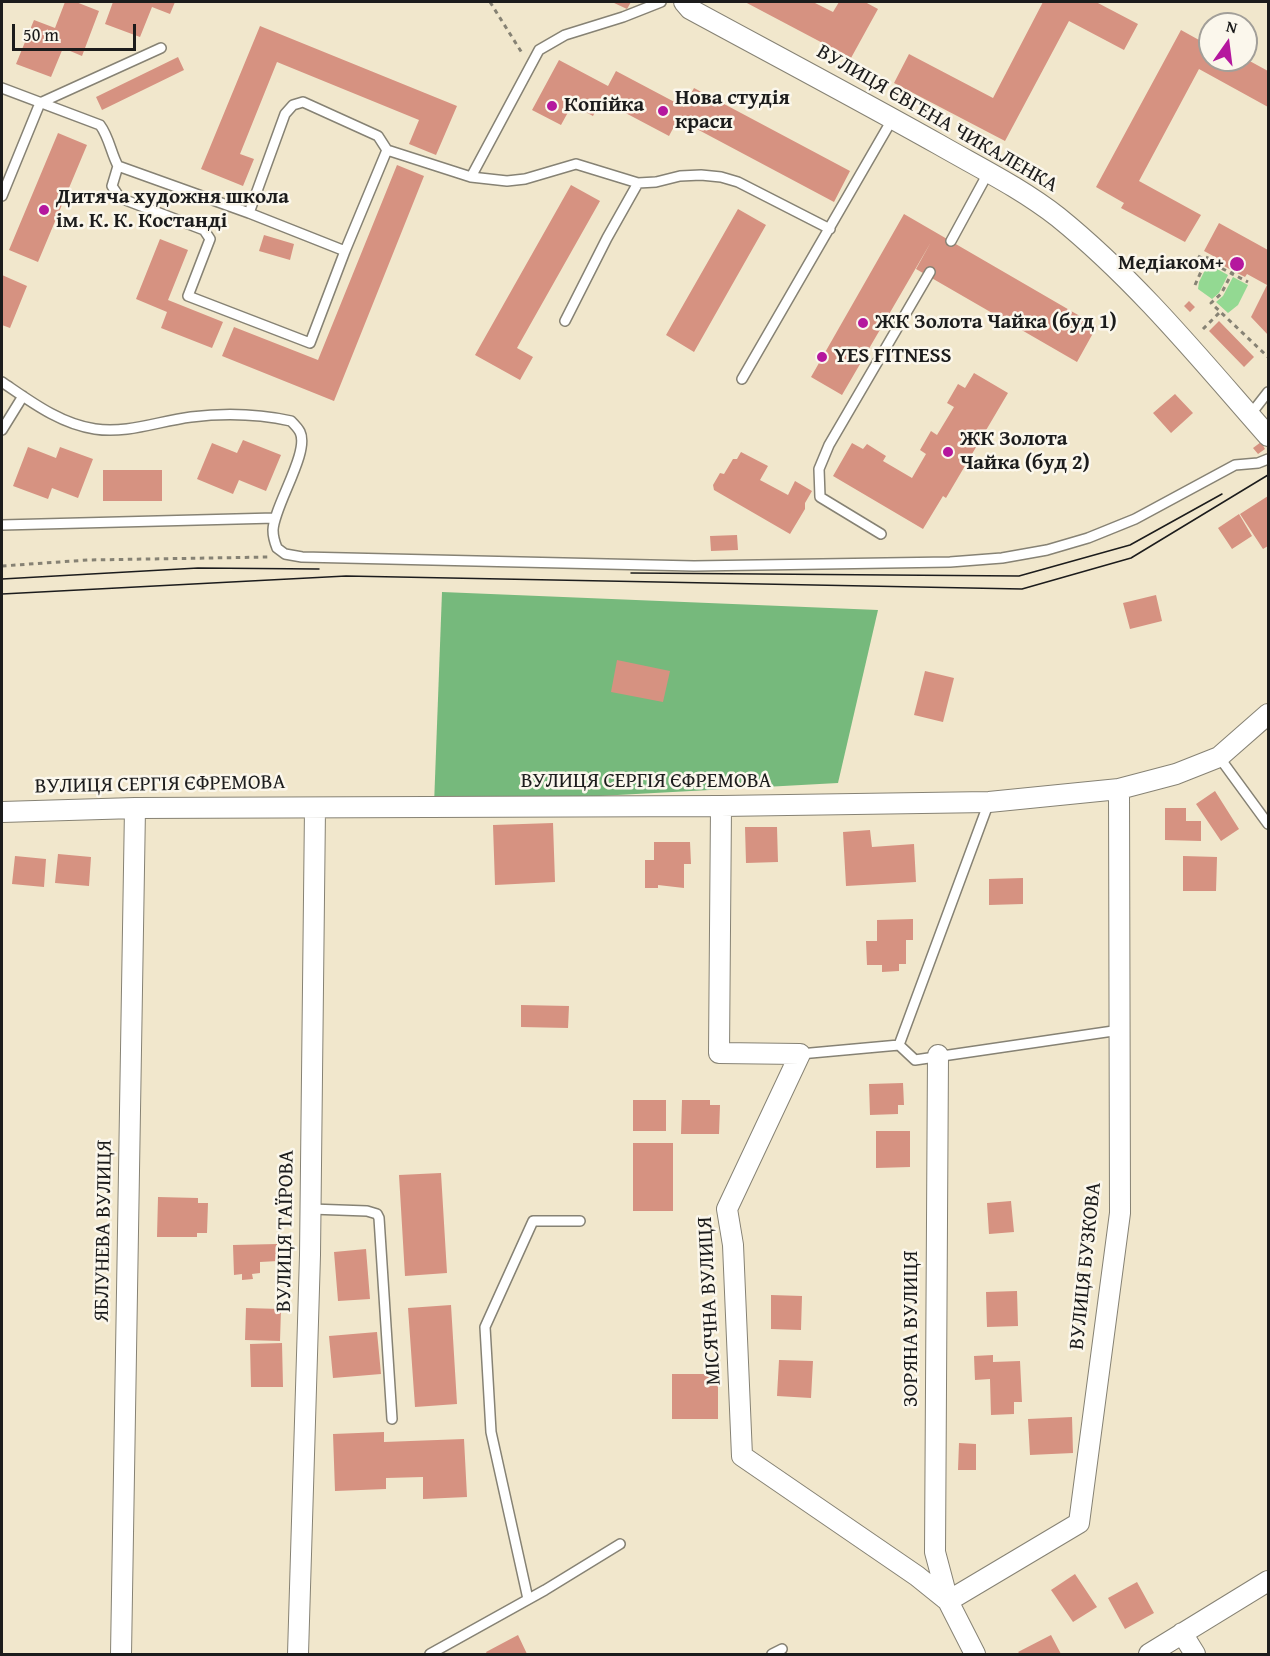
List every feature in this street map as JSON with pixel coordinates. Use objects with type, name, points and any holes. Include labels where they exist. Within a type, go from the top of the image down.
[{"type":"street","name":"ВУЛИЦЯ ЄВГЕНА ЧИКАЛЕНКА","points":[[684,2],[690,9],[893,118],[1024,193],[1098,250],[1165,320],[1260,410],[1268,436]]},
{"type":"street","name":"ВУЛИЦЯ СЕРГІЯ ЄФРЕМОВА","points":[[2,812],[135,808],[721,806],[989,802],[1119,789],[1176,774],[1219,757],[1269,714]]},
{"type":"street","name":"ВУЛИЦЯ БУЗКОВА","points":[[948,1601],[1079,1522],[1120,1213],[1119,789]]},
{"type":"street","points":[[721,806],[719,1053],[800,1054]]},
{"type":"street","name":"ЯБЛУНЕВА ВУЛИЦЯ","points":[[121,1654],[135,808]]},
{"type":"street","name":"ВУЛИЦЯ ТАЇРОВА","points":[[298,1654],[311,1209],[315,808]]},
{"type":"street","name":"МІСЯЧНА ВУЛИЦЯ","points":[[800,1054],[726,1209],[733,1245],[742,1456],[917,1576],[948,1601]]},
{"type":"street","name":"ЗОРЯНА ВУЛИЦЯ","points":[[938,1055],[934,1552],[948,1601]]},
{"type":"street","points":[[1149,1654],[1269,1581]]},
{"type":"street","points":[[948,1601],[975,1654]]},
{"type":"street","points":[[1182,1633],[1195,1654]]},
{"type":"lane","points":[[471,177],[540,50],[565,35],[623,17],[661,2]]},
{"type":"lane","points":[[2,196],[40,103],[161,48]]},
{"type":"lane","points":[[2,88],[100,125],[106,132],[112,155],[118,166],[249,213],[345,251]]},
{"type":"lane","points":[[249,213],[285,114],[293,105],[303,102],[378,136],[387,150],[471,177],[507,181],[525,179],[576,164],[638,183],[656,182],[680,176],[722,177],[738,182],[830,229]]},
{"type":"lane","points":[[742,379],[893,118]]},
{"type":"lane","points":[[118,166],[112,186],[120,198],[204,230],[210,239],[188,296],[310,343],[387,150]]},
{"type":"lane","points":[[951,241],[988,173]]},
{"type":"lane","points":[[565,321],[638,183]]},
{"type":"lane","points":[[881,534],[820,497],[819,469],[829,445],[930,272]]},
{"type":"lane","points":[[2,382],[56,417],[95,429],[113,431],[191,417],[245,415],[291,421],[301,433],[301,447],[273,532],[277,548],[285,554],[302,557],[694,566],[950,562],[1002,558],[1047,550],[1088,538],[1135,519],[1235,465],[1258,463],[1269,459]]},
{"type":"lane","points":[[1260,410],[1269,393]]},
{"type":"lane","points":[[2,430],[22,396]]},
{"type":"lane","points":[[2,525],[276,518]]},
{"type":"lane","points":[[1219,757],[1269,824]]},
{"type":"lane","points":[[899,1045],[989,802]]},
{"type":"lane","points":[[800,1054],[899,1045],[915,1060],[1120,1030]]},
{"type":"lane","points":[[311,1209],[367,1211],[377,1214],[379,1218],[392,1419]]},
{"type":"lane","points":[[528,1599],[491,1432],[485,1327],[533,1221],[580,1221]]},
{"type":"lane","points":[[430,1654],[620,1544]]},
{"type":"lane","points":[[772,1654],[782,1649]]},
{"type":"path","points":[[490,2],[531,67]]},
{"type":"path","points":[[1195,285],[1209,254]]},
{"type":"path","points":[[1198,256],[1233,272],[1248,282]]},
{"type":"path","points":[[1233,272],[1221,294],[1211,303],[1269,357]]},
{"type":"path","points":[[1203,329],[1220,312]]},
{"type":"path","points":[[2,566],[88,560],[302,557]]},
{"type":"green space","points":[[1208,264],[1228,275],[1219,293],[1212,299],[1198,289]]},
{"type":"green space","points":[[1233,277],[1248,285],[1238,305],[1228,313],[1216,302],[1223,296]]},
{"type":"green space","points":[[442,592],[878,610],[838,783],[434,805]]},
{"type":"building","points":[[65,2],[76,2],[99,11],[82,56],[63,48],[51,77],[16,64],[34,20],[55,28]]},
{"type":"building","points":[[113,2],[175,2],[170,14],[152,7],[140,37],[105,24]]},
{"type":"building","points":[[612,2],[631,2],[627,9]]},
{"type":"building","points":[[745,2],[813,2],[833,12],[839,2],[865,2],[878,9],[851,58]]},
{"type":"building","points":[[1043,2],[1096,2],[1138,24],[1124,50],[1069,21],[1005,141],[894,83],[909,54],[993,98]]},
{"type":"building","points":[[260,26],[457,106],[436,155],[409,144],[419,120],[277,62],[240,154],[254,159],[243,186],[201,169]]},
{"type":"building","points":[[1181,30],[1198,39],[1198,71],[1139,181],[1201,215],[1185,242],[1121,208],[1124,203],[1096,187]]},
{"type":"building","points":[[178,57],[184,70],[102,110],[96,97]]},
{"type":"building","points":[[559,60],[608,86],[616,71],[684,107],[694,88],[850,171],[834,202],[678,119],[669,136],[601,100],[593,116],[572,105],[561,125],[532,110]]},
{"type":"building","points":[[1258,66],[1268,71],[1268,107],[1204,72],[1258,72]]},
{"type":"building","points":[[58,133],[87,145],[38,262],[9,250]]},
{"type":"building","points":[[397,165],[424,176],[334,401],[222,356],[234,327],[318,360]]},
{"type":"building","points":[[571,185],[600,201],[517,348],[533,357],[520,380],[475,355]]},
{"type":"building","points":[[738,209],[766,225],[694,352],[666,335]]},
{"type":"building","points":[[904,214],[1097,326],[1077,362],[916,269],[931,242],[842,395],[811,377]]},
{"type":"building","points":[[1219,223],[1268,250],[1268,335],[1251,317],[1267,285],[1247,274],[1245,277],[1233,271],[1215,261],[1217,258],[1204,251]]},
{"type":"building","points":[[264,235],[294,244],[290,260],[259,251]]},
{"type":"building","points":[[160,239],[188,250],[168,300],[223,322],[212,348],[161,328],[167,312],[136,299]]},
{"type":"building","points":[[2,275],[27,286],[10,328],[2,325]]},
{"type":"building","points":[[1189,301],[1195,307],[1190,312],[1184,306]]},
{"type":"building","points":[[1219,321],[1254,357],[1244,367],[1209,331]]},
{"type":"building","name":"ЖК Золота Чайка (буд 2)","points":[[974,373],[1008,393],[946,498],[943,496],[923,529],[833,476],[852,443],[863,449],[867,444],[886,456],[883,461],[912,478],[926,454],[920,450],[931,431],[937,435],[954,407],[947,403],[958,384],[965,388]]},
{"type":"building","points":[[1175,394],[1193,413],[1171,433],[1153,413]]},
{"type":"building","points":[[243,440],[281,455],[266,491],[239,480],[233,494],[197,479],[212,443],[237,453]]},
{"type":"building","points":[[1261,442],[1265,449],[1258,454],[1253,448]]},
{"type":"building","points":[[28,447],[56,458],[60,447],[93,459],[78,498],[52,488],[48,499],[13,486]]},
{"type":"building","points":[[741,452],[768,466],[760,480],[788,495],[795,481],[812,491],[805,503],[805,509],[790,534],[714,490],[713,485],[720,473],[724,474],[733,459],[737,459]]},
{"type":"building","points":[[103,470],[162,470],[162,501],[103,501]]},
{"type":"building","points":[[1268,496],[1268,546],[1263,549],[1240,514]]},
{"type":"building","points":[[1239,514],[1252,536],[1232,549],[1218,528]]},
{"type":"building","points":[[737,535],[738,550],[711,551],[710,536]]},
{"type":"building","points":[[1156,595],[1162,621],[1130,629],[1123,603]]},
{"type":"building","points":[[617,660],[670,671],[663,702],[611,692]]},
{"type":"building","points":[[925,671],[954,678],[943,722],[914,715]]},
{"type":"building","points":[[1215,791],[1239,829],[1221,841],[1196,804]]},
{"type":"building","points":[[1165,808],[1186,808],[1186,821],[1201,821],[1201,841],[1165,840]]},
{"type":"building","points":[[553,823],[555,882],[495,885],[493,825]]},
{"type":"building","points":[[745,827],[777,827],[778,862],[746,863]]},
{"type":"building","points":[[870,830],[872,847],[914,844],[916,882],[846,886],[843,832]]},
{"type":"building","points":[[654,842],[690,842],[691,864],[684,864],[684,888],[658,885],[658,888],[645,888],[645,860],[654,860]]},
{"type":"building","points":[[58,854],[91,857],[89,886],[55,883]]},
{"type":"building","points":[[15,856],[46,859],[44,887],[12,884]]},
{"type":"building","points":[[1183,856],[1217,857],[1216,891],[1183,891]]},
{"type":"building","points":[[1023,878],[1023,904],[989,905],[989,879]]},
{"type":"building","points":[[913,919],[913,940],[906,940],[906,964],[899,964],[899,971],[882,972],[882,965],[867,965],[866,941],[877,941],[877,920]]},
{"type":"building","points":[[521,1005],[569,1006],[568,1028],[521,1027]]},
{"type":"building","points":[[903,1083],[904,1105],[898,1105],[898,1114],[870,1115],[869,1084]]},
{"type":"building","points":[[633,1100],[666,1100],[666,1131],[633,1131]]},
{"type":"building","points":[[682,1100],[710,1100],[710,1105],[720,1105],[719,1134],[681,1134]]},
{"type":"building","points":[[876,1131],[910,1131],[910,1167],[876,1168]]},
{"type":"building","points":[[633,1143],[673,1143],[673,1211],[633,1211]]},
{"type":"building","points":[[441,1173],[447,1273],[405,1276],[399,1175]]},
{"type":"building","points":[[158,1197],[198,1198],[198,1203],[208,1203],[207,1233],[197,1233],[197,1237],[157,1237]]},
{"type":"building","points":[[1011,1201],[1014,1232],[989,1234],[987,1203]]},
{"type":"building","points":[[277,1244],[278,1261],[260,1262],[260,1273],[252,1274],[253,1279],[242,1280],[242,1274],[234,1275],[233,1245]]},
{"type":"building","points":[[366,1249],[370,1299],[338,1301],[334,1252]]},
{"type":"building","points":[[1017,1291],[1018,1326],[987,1327],[986,1292]]},
{"type":"building","points":[[771,1295],[802,1296],[801,1330],[771,1329]]},
{"type":"building","points":[[451,1305],[457,1404],[415,1407],[408,1308]]},
{"type":"building","points":[[246,1308],[281,1309],[280,1341],[245,1340]]},
{"type":"building","points":[[377,1332],[381,1374],[333,1378],[329,1336]]},
{"type":"building","points":[[282,1343],[283,1387],[251,1387],[250,1344]]},
{"type":"building","points":[[993,1355],[993,1362],[1020,1361],[1022,1402],[1014,1402],[1014,1414],[991,1415],[990,1379],[975,1380],[974,1356]]},
{"type":"building","points":[[779,1360],[813,1361],[811,1398],[777,1396]]},
{"type":"building","points":[[672,1374],[718,1374],[718,1419],[672,1419]]},
{"type":"building","points":[[1072,1417],[1073,1453],[1030,1455],[1028,1419]]},
{"type":"building","points":[[384,1432],[384,1442],[464,1439],[467,1497],[423,1499],[423,1477],[386,1478],[386,1489],[335,1491],[333,1434]]},
{"type":"building","points":[[959,1443],[976,1444],[976,1470],[958,1470]]},
{"type":"building","points":[[1075,1574],[1097,1607],[1073,1622],[1051,1590]]},
{"type":"building","points":[[1137,1582],[1154,1613],[1125,1629],[1108,1598]]},
{"type":"building","points":[[518,1635],[527,1654],[487,1654],[486,1652]]},
{"type":"building","points":[[1051,1635],[1061,1654],[1020,1654],[1018,1652]]},
{"type":"tram line","points":[[2,594],[346,576],[1022,589],[1131,558],[1268,475]]},
{"type":"tram line","points":[[631,573],[1019,576],[1130,545],[1222,494]]},
{"type":"tram line","points":[[2,579],[198,568],[319,569]]},
{"type":"place","name":"Копійка","points":[[552,106]]},
{"type":"place","name":"Нова студія краси","points":[[663,111]]},
{"type":"place","name":"Дитяча художня школа ім. К. К. Костанді","points":[[44,210]]},
{"type":"place","name":"Медіаком+","points":[[1237,264]]},
{"type":"place","name":"ЖК Золота Чайка (буд 1)","points":[[863,323]]},
{"type":"place","name":"YES FITNESS","points":[[822,357]]},
{"type":"place","name":"ЖК Золота Чайка (буд 2)","points":[[948,452]]}]
